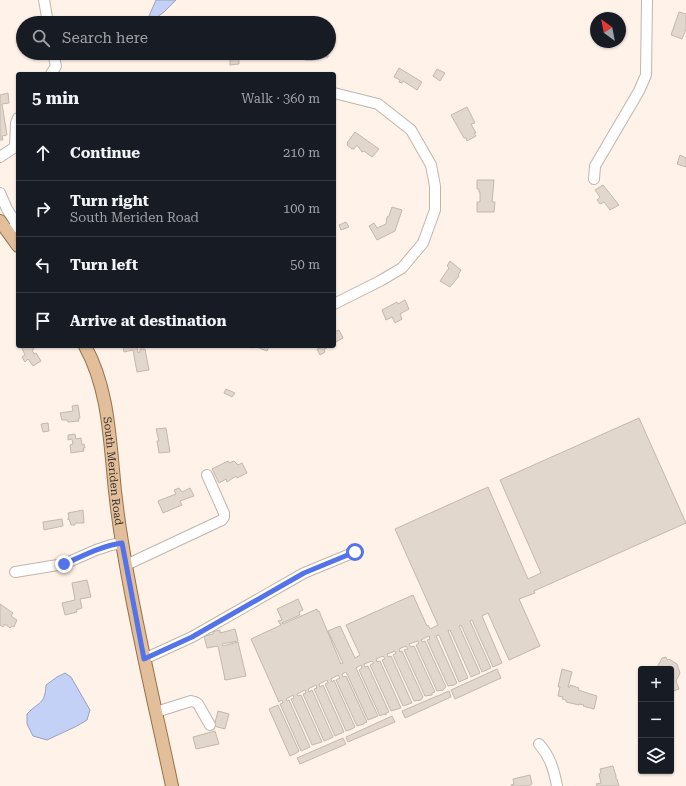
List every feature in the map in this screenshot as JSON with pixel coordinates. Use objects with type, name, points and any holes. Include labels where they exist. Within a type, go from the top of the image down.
[{"type":"main road","points":[[0,221],[16,243]]},
{"type":"main road","name":"South Meriden Road","points":[[86,348],[99,378],[106,406],[122,543],[144,659],[172,786]]},
{"type":"street","points":[[44,0],[47,16]]},
{"type":"street","points":[[594,179],[595,166],[639,91],[646,75],[647,0]]},
{"type":"street","points":[[52,72],[56,66],[55,60]]},
{"type":"street","points":[[336,94],[378,104],[411,130],[431,165],[435,186],[435,210],[423,243],[402,268],[336,303]]},
{"type":"street","points":[[0,157],[15,147],[16,123]]},
{"type":"street","points":[[0,193],[7,209],[16,223]]},
{"type":"street","points":[[8,232],[16,226]]},
{"type":"street","points":[[126,565],[222,520],[224,513],[207,475]]},
{"type":"street","points":[[15,572],[64,564],[96,550],[122,543]]},
{"type":"street","points":[[144,659],[192,637],[304,573],[355,552]]},
{"type":"street","points":[[156,712],[191,701],[198,704],[210,725]]},
{"type":"street","points":[[539,744],[548,755],[558,786]]},
{"type":"water","points":[[156,0],[176,0],[158,16],[149,16]]},
{"type":"water","points":[[65,673],[71,677],[90,710],[87,720],[47,740],[33,736],[27,724],[27,714],[43,700],[46,685]]},
{"type":"building","points":[[679,12],[686,14],[686,29],[682,39],[671,35]]},
{"type":"building","points":[[230,60],[239,60],[239,64],[230,65]]},
{"type":"building","points":[[399,68],[422,82],[417,90],[403,81],[402,83],[399,82],[400,80],[394,77]]},
{"type":"building","points":[[437,69],[445,73],[440,81],[433,76]]},
{"type":"building","points":[[8,93],[9,103],[2,104],[7,135],[2,136],[3,140],[0,140],[0,95]]},
{"type":"building","points":[[467,107],[475,123],[471,124],[476,136],[467,141],[451,115]]},
{"type":"building","points":[[355,132],[379,149],[372,157],[364,151],[362,152],[357,145],[354,149],[352,149],[347,145]]},
{"type":"building","points":[[680,155],[686,158],[686,167],[677,164]]},
{"type":"building","points":[[477,180],[494,180],[492,202],[495,202],[494,212],[477,212],[477,202],[480,202],[480,192],[479,189],[477,189]]},
{"type":"building","points":[[603,185],[619,205],[610,210],[604,202],[600,204],[597,200],[600,197],[595,190]]},
{"type":"building","points":[[392,207],[402,210],[395,231],[377,240],[369,226],[374,223],[377,228],[386,224],[387,217],[389,216]]},
{"type":"building","points":[[346,222],[349,227],[341,230],[339,225]]},
{"type":"building","points":[[450,261],[461,270],[458,275],[459,276],[450,287],[440,281],[449,268],[447,266]]},
{"type":"building","points":[[405,300],[409,309],[400,314],[402,319],[395,323],[392,317],[386,320],[382,310],[397,302],[398,304]]},
{"type":"building","points":[[339,330],[343,338],[336,342],[336,331]]},
{"type":"building","points":[[22,348],[33,348],[32,350],[34,354],[36,353],[41,361],[33,366],[28,359],[25,362],[22,357],[25,355]]},
{"type":"building","points":[[123,348],[137,348],[138,353],[140,352],[140,349],[145,349],[149,370],[137,372],[133,350],[124,352]]},
{"type":"building","points":[[259,348],[268,348],[267,351]]},
{"type":"building","points":[[326,348],[324,349],[325,352],[320,355],[317,349]]},
{"type":"building","points":[[226,389],[235,393],[232,397],[224,393]]},
{"type":"building","points":[[78,405],[79,421],[68,422],[67,420],[62,420],[60,413],[73,411],[72,406]]},
{"type":"building","points":[[639,418],[686,523],[519,599],[540,646],[509,660],[488,613],[482,616],[502,663],[493,667],[472,620],[470,621],[491,668],[482,672],[461,625],[459,626],[480,673],[471,677],[450,630],[448,631],[468,678],[459,682],[439,635],[436,636],[457,683],[454,685],[448,686],[427,640],[430,639],[429,636],[421,640],[422,642],[425,641],[446,687],[443,690],[437,691],[416,645],[419,643],[418,641],[409,644],[411,647],[414,646],[435,692],[432,693],[432,695],[425,696],[404,650],[408,649],[406,646],[399,649],[400,652],[402,651],[423,697],[421,700],[414,701],[393,655],[396,653],[395,651],[387,654],[388,657],[391,656],[412,703],[403,706],[382,660],[385,659],[383,656],[376,659],[377,662],[380,661],[401,708],[391,711],[370,665],[374,663],[372,661],[364,664],[365,667],[368,666],[389,712],[386,713],[386,715],[384,714],[380,716],[359,670],[362,668],[361,665],[356,668],[378,716],[368,720],[346,672],[342,674],[343,677],[346,676],[367,722],[364,724],[357,726],[336,680],[340,678],[338,675],[331,679],[332,682],[334,680],[355,727],[352,729],[346,731],[325,684],[328,683],[327,680],[319,684],[320,687],[323,685],[344,732],[335,736],[314,689],[317,688],[316,685],[308,689],[309,692],[312,690],[333,737],[329,739],[324,741],[303,694],[306,693],[305,690],[297,694],[298,696],[301,695],[322,742],[312,745],[291,699],[294,698],[293,695],[286,699],[287,701],[289,700],[310,747],[301,751],[280,704],[283,703],[282,700],[279,702],[251,639],[281,625],[278,621],[282,620],[277,609],[298,599],[303,610],[299,612],[300,615],[282,623],[283,624],[317,609],[341,664],[343,663],[328,631],[340,626],[355,658],[360,655],[346,625],[413,595],[427,626],[428,625],[430,629],[438,625],[395,529],[488,487],[528,579],[541,573],[500,480]]},
{"type":"building","points":[[48,423],[49,431],[43,432],[41,424]]},
{"type":"building","points":[[166,428],[170,452],[159,453],[157,441],[159,441],[156,429]]},
{"type":"building","points":[[75,434],[76,439],[81,438],[82,445],[84,444],[85,448],[83,448],[84,451],[71,453],[70,445],[73,444],[72,439],[68,440],[68,435]]},
{"type":"building","points":[[228,461],[229,463],[234,461],[238,465],[242,463],[247,473],[237,478],[236,476],[227,482],[226,479],[219,483],[212,469]]},
{"type":"building","points":[[179,488],[182,492],[190,488],[194,496],[180,501],[182,505],[163,513],[158,501],[176,494],[174,490]]},
{"type":"building","points":[[83,510],[84,523],[75,523],[75,525],[71,525],[69,519],[68,520],[68,513]]},
{"type":"building","points":[[62,519],[63,526],[44,530],[43,522]]},
{"type":"building","points":[[87,580],[91,597],[80,599],[82,608],[76,610],[77,612],[65,615],[62,603],[75,600],[72,583]]},
{"type":"building","points":[[0,604],[13,613],[11,616],[17,620],[14,627],[12,626],[10,628],[5,624],[3,627],[0,625]]},
{"type":"building","points":[[235,629],[238,641],[222,644],[223,646],[238,642],[246,676],[226,680],[224,679],[218,646],[207,648],[204,636],[213,634],[213,632],[220,630],[220,633]]},
{"type":"building","points":[[666,657],[667,660],[669,659],[677,664],[680,673],[676,681],[679,689],[674,691],[674,666],[658,666],[662,658]]},
{"type":"building","points":[[497,669],[501,678],[455,699],[451,690]]},
{"type":"building","points":[[562,669],[572,672],[568,687],[570,687],[570,685],[579,688],[578,690],[597,696],[594,709],[583,706],[584,705],[566,702],[566,700],[562,699],[563,697],[558,696],[560,687],[558,687]]},
{"type":"building","points":[[449,691],[451,697],[405,718],[402,711]]},
{"type":"building","points":[[278,705],[299,751],[290,756],[269,709]]},
{"type":"building","points":[[218,711],[229,714],[225,729],[214,726]]},
{"type":"building","points":[[392,716],[395,722],[348,742],[346,737]]},
{"type":"building","points":[[215,731],[219,744],[196,749],[193,737]]},
{"type":"building","points":[[343,738],[346,744],[300,764],[297,758]]},
{"type":"building","points":[[613,766],[619,786],[597,786],[596,784],[601,783],[599,774],[601,773],[600,769]]},
{"type":"building","points":[[530,775],[532,784],[528,786],[511,786],[514,784],[513,779]]},
{"type":"route","points":[[64,564],[96,550],[122,543],[144,659],[192,637],[304,573],[355,552]]}]
